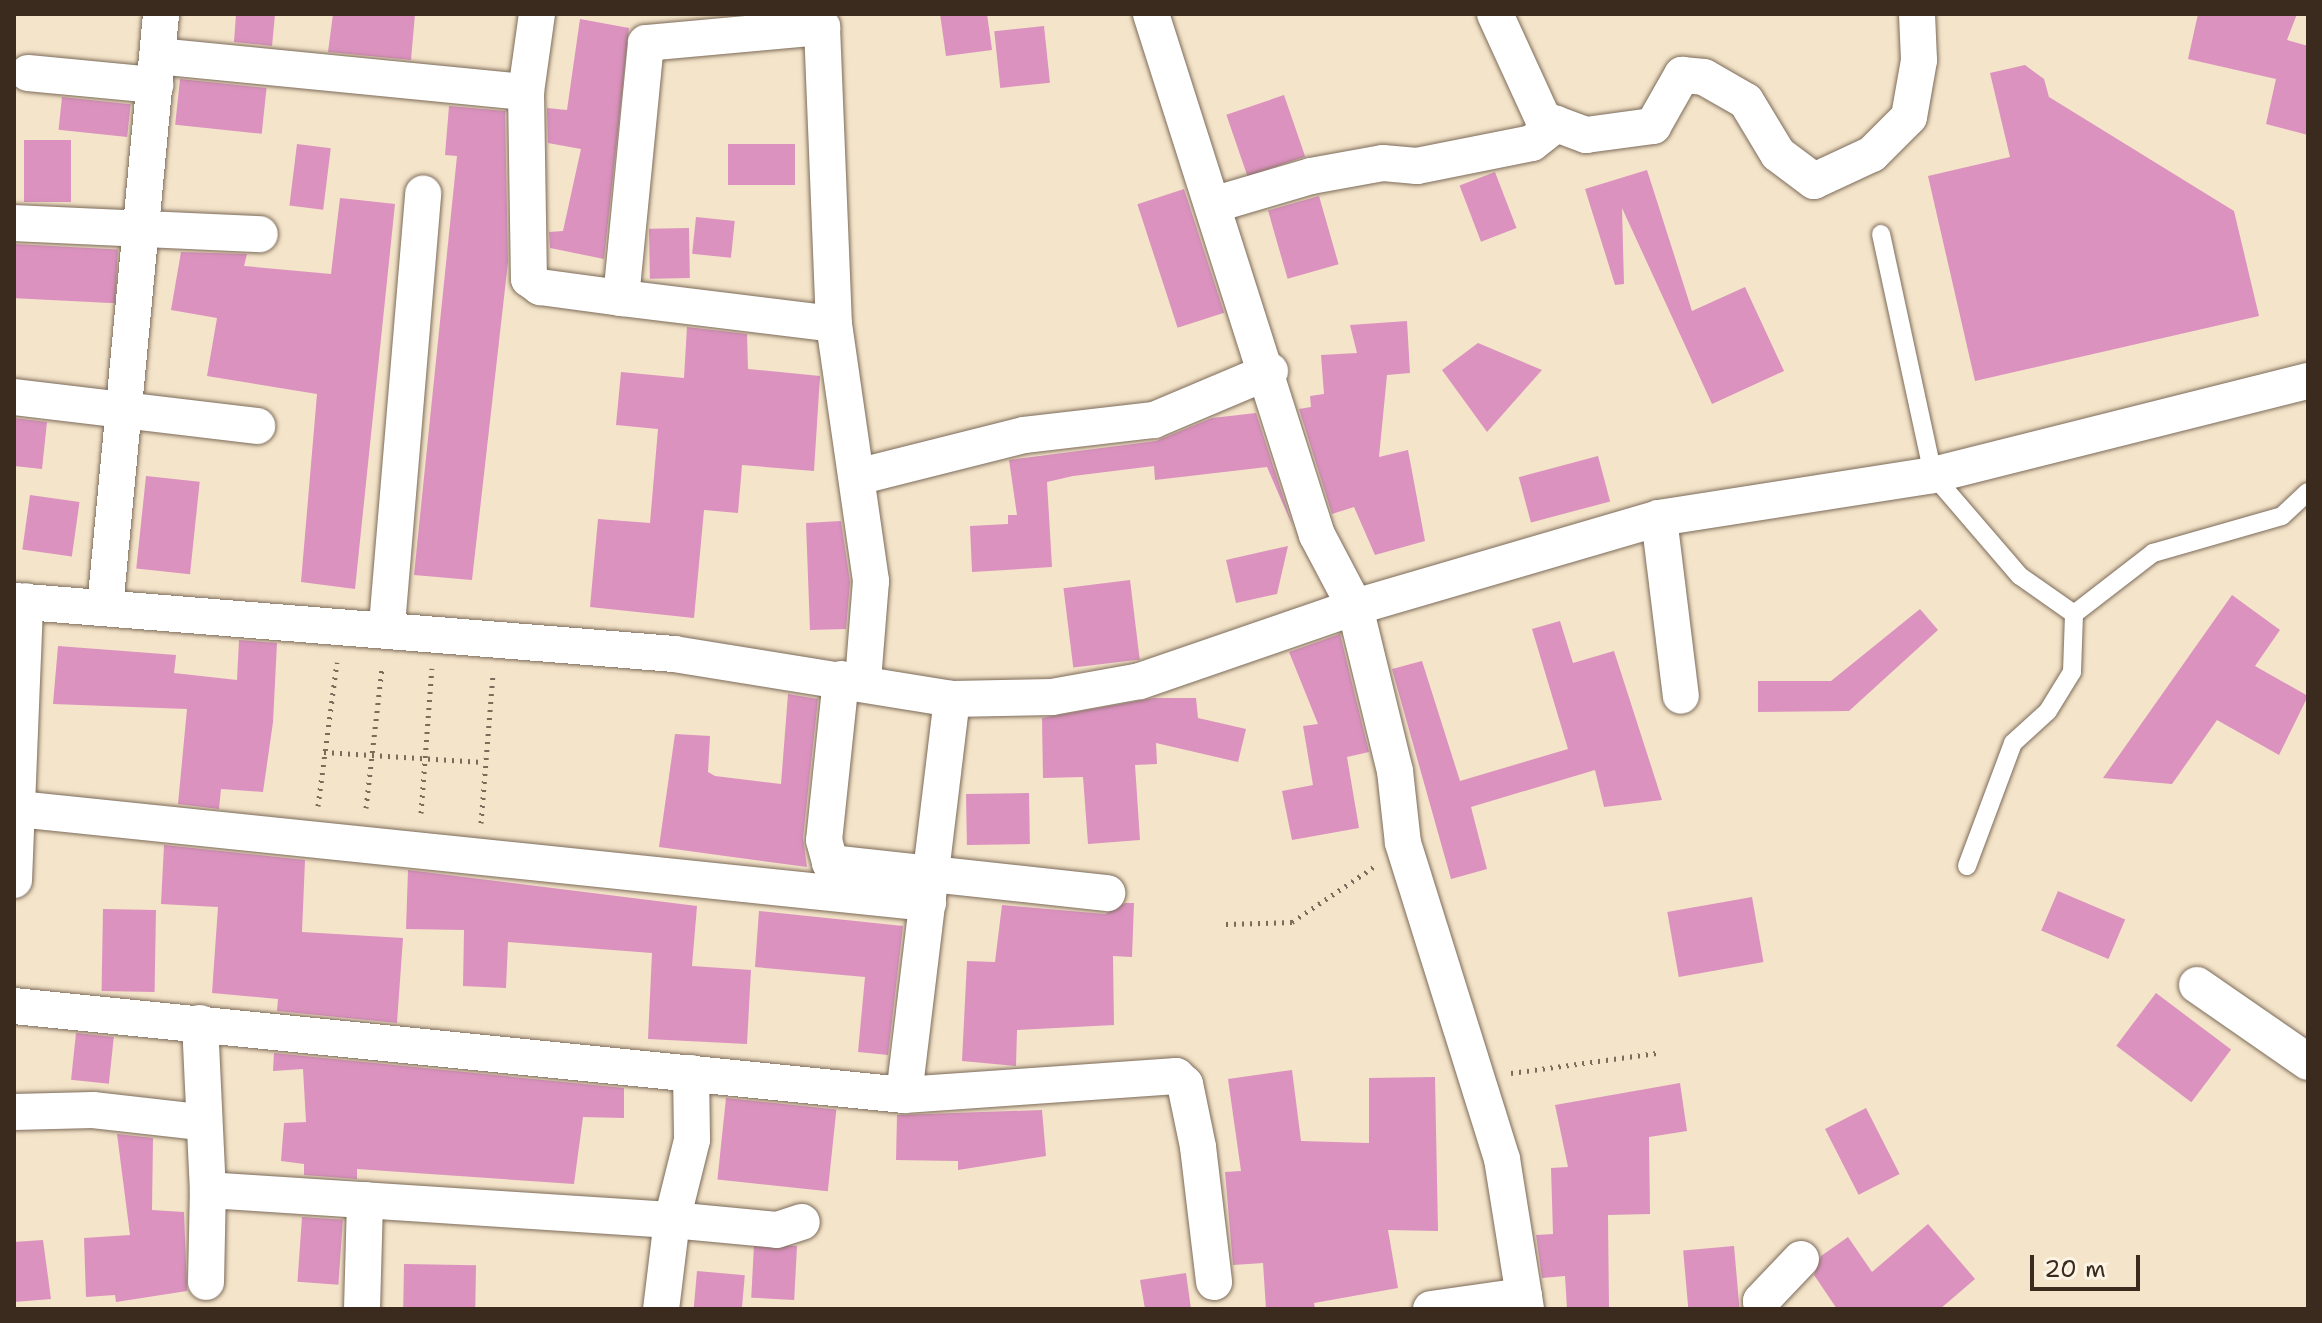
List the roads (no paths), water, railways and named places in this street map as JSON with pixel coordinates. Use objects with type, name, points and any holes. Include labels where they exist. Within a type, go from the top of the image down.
[{"type":"street","points":[[105,608],[144,223],[161,14]]},
{"type":"street","points":[[537,14],[526,92],[529,279],[540,287],[834,324]]},
{"type":"street","points":[[1151,14],[1270,371],[1317,535],[1355,607],[1395,771],[1403,843],[1482,1078],[1525,1302],[1431,1309]]},
{"type":"street","points":[[1495,14],[1543,119],[1586,135],[1653,126],[1682,75],[1704,77],[1746,101],[1778,154],[1814,181],[1872,154],[1909,117],[1919,60],[1917,14]]},
{"type":"street","points":[[621,298],[646,43],[823,20],[834,324],[861,476],[871,581],[852,680],[826,855],[830,863],[929,890]]},
{"type":"street","points":[[28,73],[156,71],[526,92]]},
{"type":"street","points":[[1216,204],[1311,176],[1383,163],[1417,166],[1532,143],[1556,124]]},
{"type":"street","points":[[387,625],[423,193]]},
{"type":"street","points":[[14,223],[144,223],[260,234]]},
{"type":"street","points":[[861,476],[1024,435],[1154,420],[1270,371]]},
{"type":"street","points":[[14,880],[20,601],[387,625],[852,680],[952,699],[1052,697],[1140,681],[1355,607],[1659,518],[1933,475],[2308,381]]},
{"type":"street","points":[[14,397],[257,426]]},
{"type":"street","points":[[1659,518],[1681,696]]},
{"type":"street","points":[[904,1095],[952,699]]},
{"type":"street","points":[[17,798],[314,839],[479,856],[929,890],[1107,893]]},
{"type":"street","points":[[2197,985],[2308,1062]]},
{"type":"street","points":[[14,1006],[904,1095],[1176,1076],[1185,1084],[1198,1147],[1214,1282]]},
{"type":"street","points":[[200,1023],[200,1122],[208,1190],[206,1282]]},
{"type":"street","points":[[661,1309],[672,1220],[692,1140],[691,1073]]},
{"type":"street","points":[[14,1112],[93,1110],[200,1122]]},
{"type":"street","points":[[208,1190],[672,1220],[777,1230],[802,1222]]},
{"type":"street","points":[[362,1309],[365,1200]]},
{"type":"street","points":[[1762,1309],[1761,1301],[1801,1259]]},
{"type":"lane","points":[[1881,234],[1933,475],[2020,576],[2074,614]]},
{"type":"lane","points":[[2074,614],[2153,553],[2282,516],[2308,492]]},
{"type":"lane","points":[[1967,866],[2013,743],[2048,711],[2072,672],[2074,614]]}]
